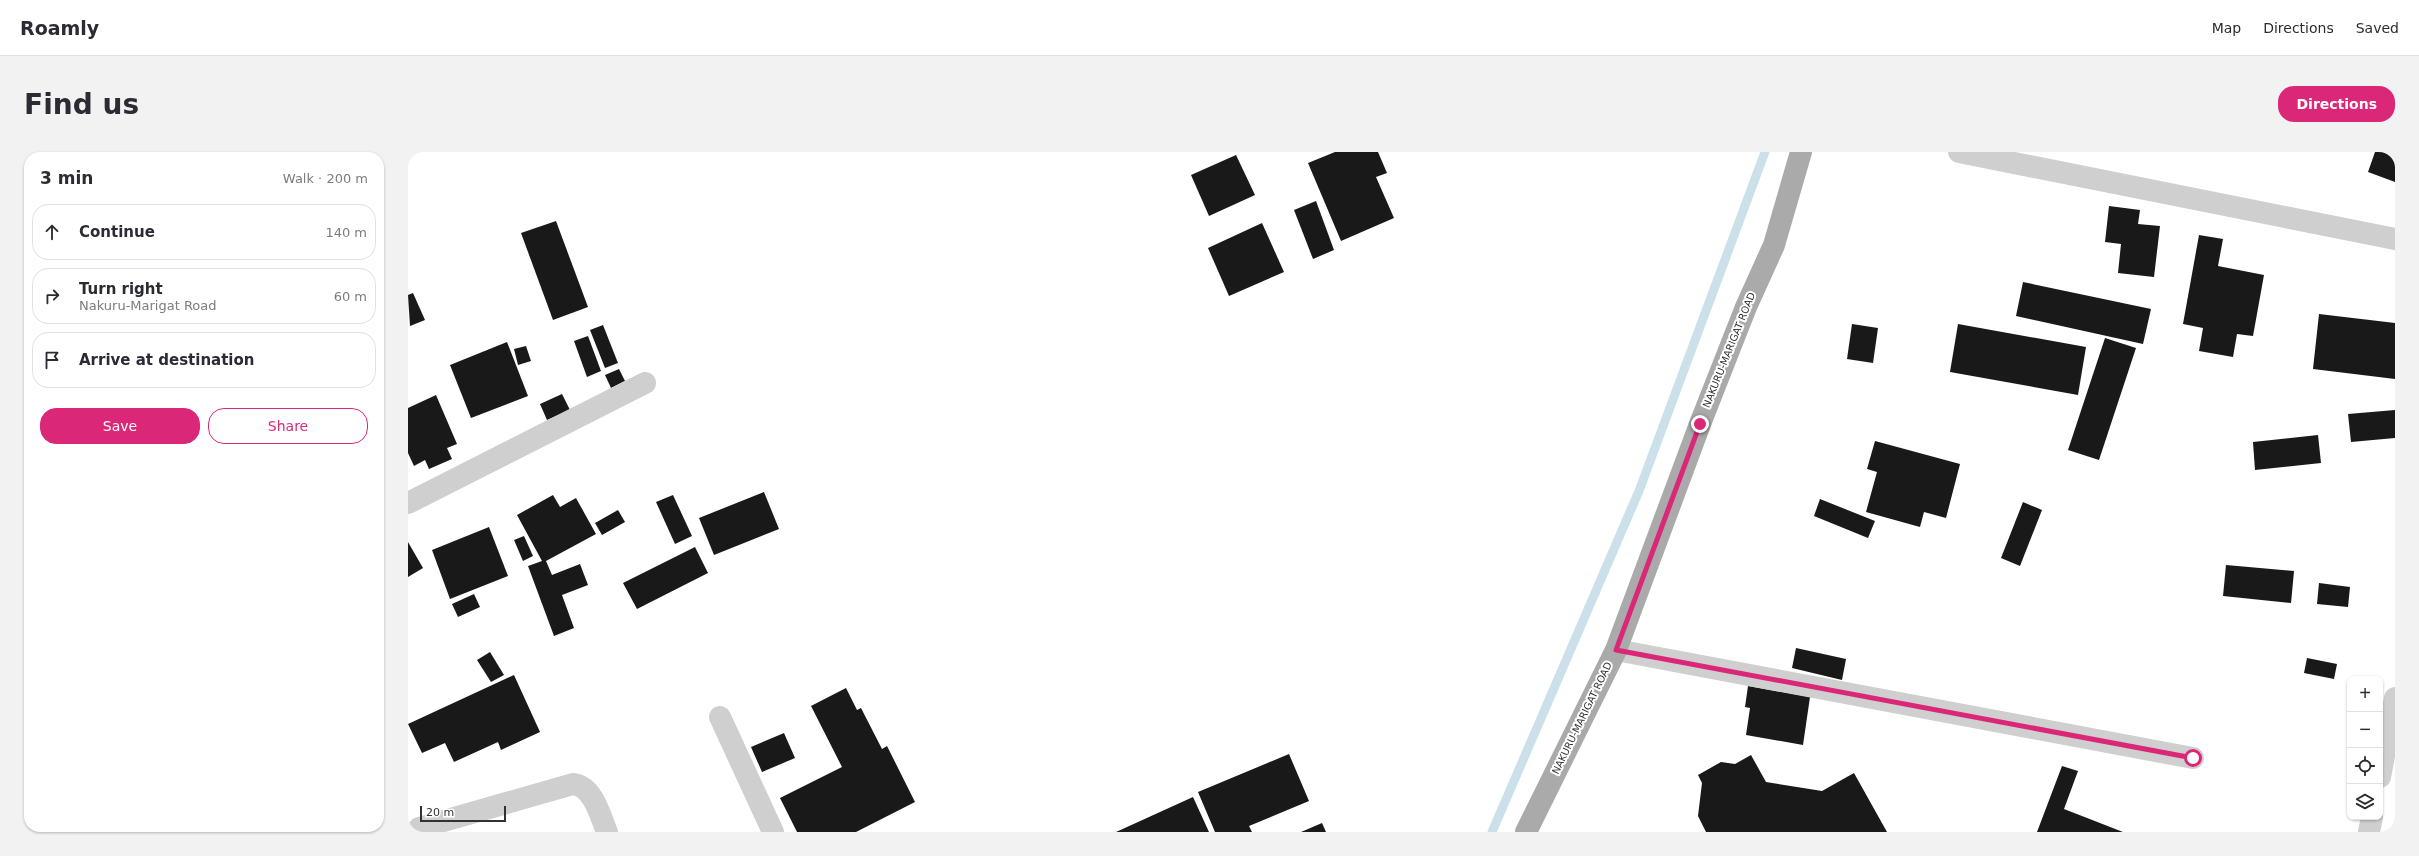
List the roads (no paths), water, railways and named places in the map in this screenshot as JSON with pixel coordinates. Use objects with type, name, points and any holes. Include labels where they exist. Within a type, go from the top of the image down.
[{"type":"main road","name":"NAKURU-MARIGAT ROAD","points":[[1526,832],[1616,650],[1729,351],[1774,245],[1802,152]]},
{"type":"street","points":[[1959,152],[2395,239]]},
{"type":"street","points":[[408,503],[645,383]]},
{"type":"street","points":[[1616,650],[2193,758]]},
{"type":"street","points":[[2383,761],[2395,698]]},
{"type":"street","points":[[720,717],[773,832]]},
{"type":"street","points":[[420,828],[573,784],[581,784],[589,791],[608,832]]},
{"type":"street","points":[[2369,832],[2371,820]]},
{"type":"waterway","points":[[1492,832],[1639,491],[1765,152]]}]
